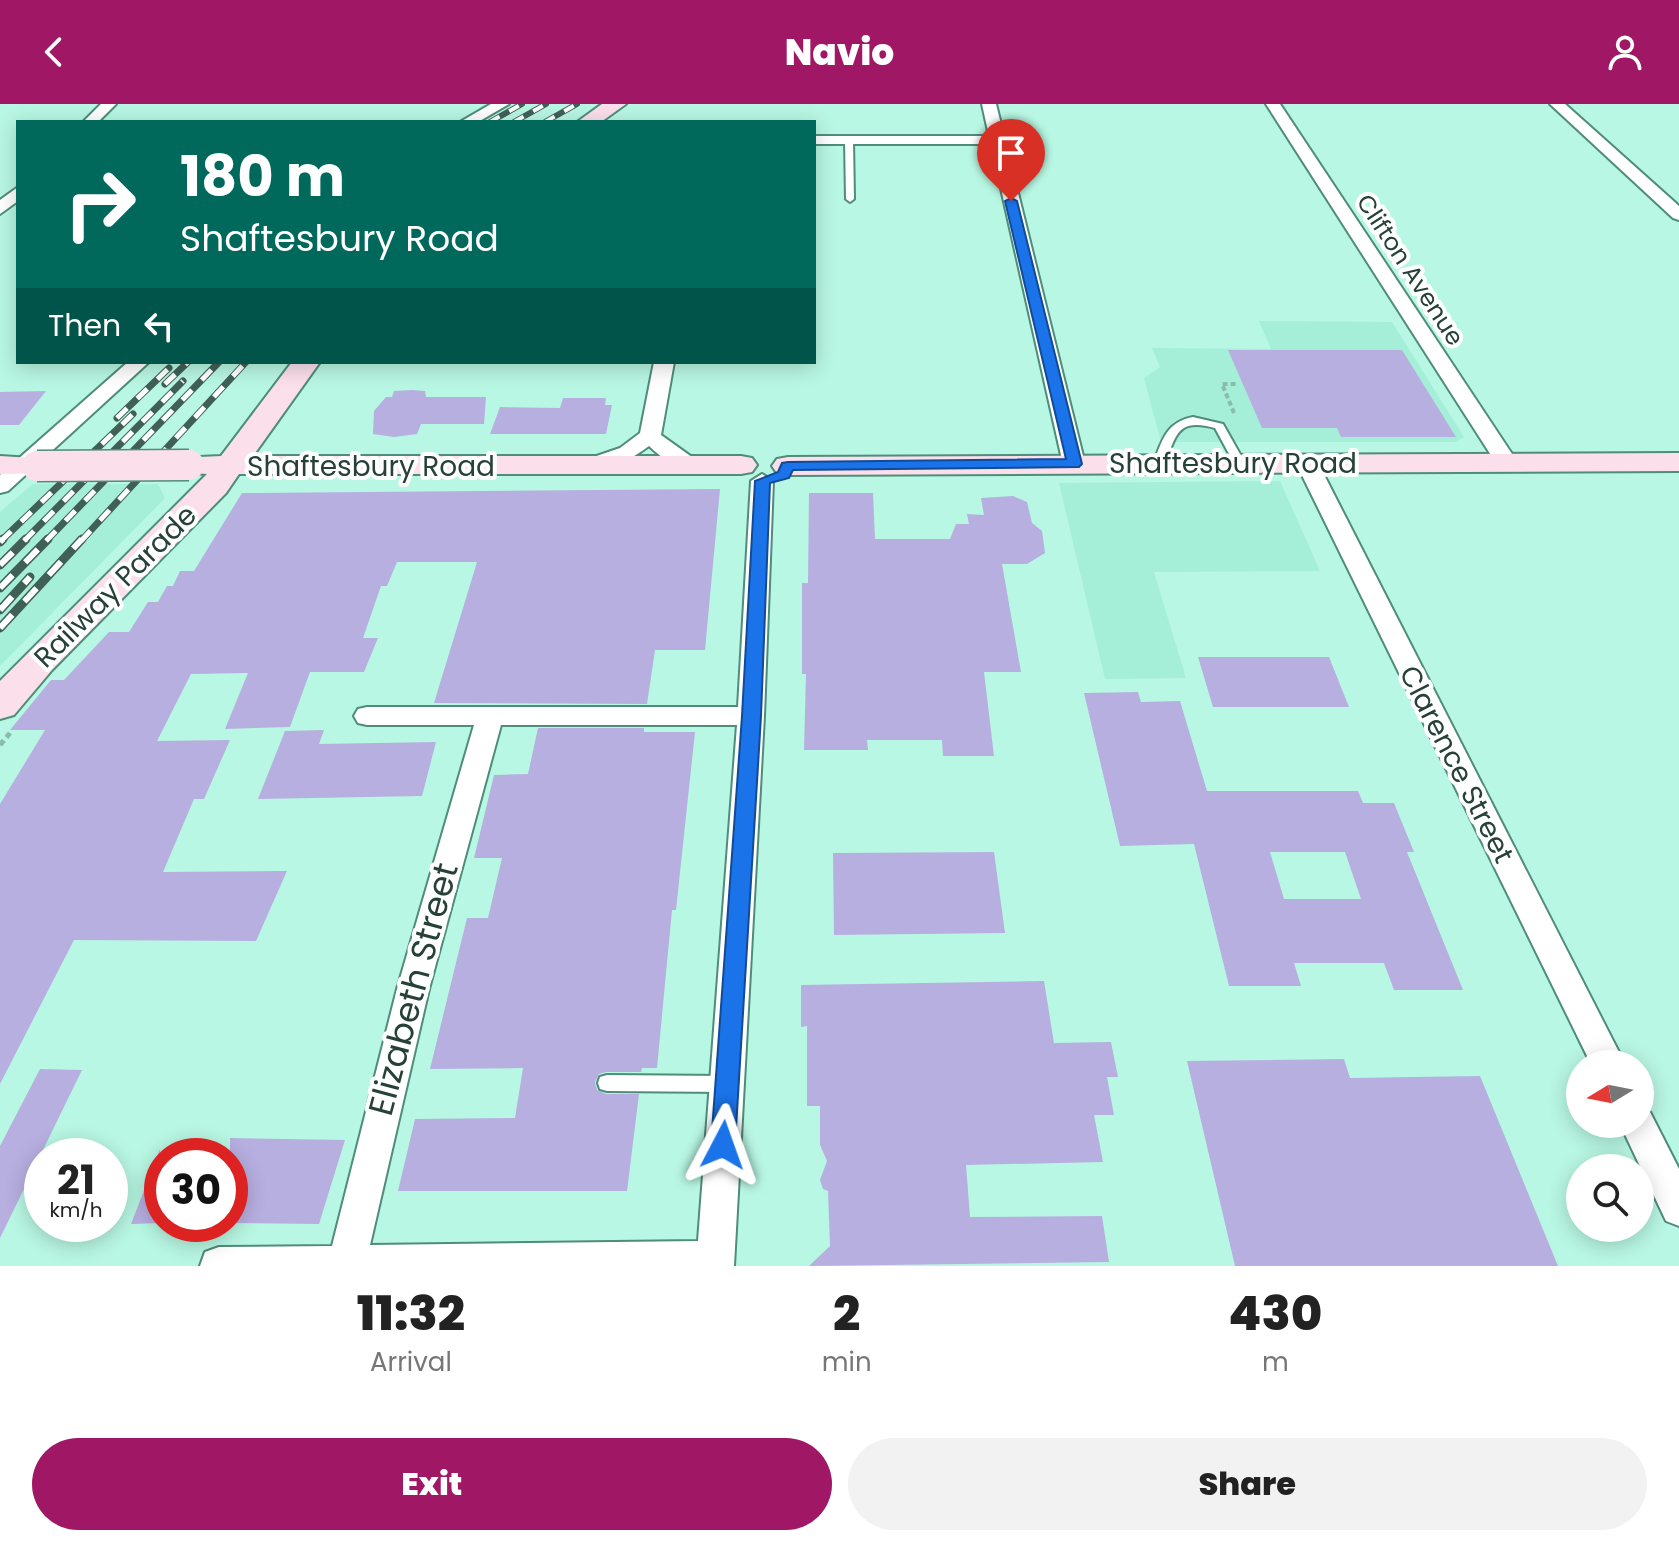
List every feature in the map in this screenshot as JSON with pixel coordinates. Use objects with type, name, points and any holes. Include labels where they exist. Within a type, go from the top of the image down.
[{"type":"street","points":[[92,120],[109,104]]},
{"type":"street","points":[[471,120],[502,104]]},
{"type":"street","points":[[590,120],[616,104]]},
{"type":"street","points":[[989,104],[1074,464]]},
{"type":"street","name":"Clifton Avenue","points":[[1273,104],[1507,463]]},
{"type":"street","points":[[1557,104],[1677,210]]},
{"type":"street","points":[[816,140],[996,140]]},
{"type":"street","points":[[0,209],[16,191]]},
{"type":"street","points":[[15,471],[137,364]]},
{"type":"street","name":"Railway Parade","points":[[0,706],[39,661],[215,486],[305,364]]},
{"type":"street","points":[[590,466],[633,449],[650,436],[664,364]]},
{"type":"street","points":[[650,436],[669,453],[692,465]]},
{"type":"street","name":"Clarence Street","points":[[1307,463],[1601,1050]]},
{"type":"street","name":"Shaftesbury Road","points":[[15,471],[189,465],[692,465],[764,471],[1074,464],[1677,465]]},
{"type":"street","points":[[219,1266],[716,1263],[764,471]]},
{"type":"street","points":[[367,716],[751,716]]},
{"type":"street","name":"Elizabeth Street","points":[[347,1265],[393,1059],[454,834],[490,716]]},
{"type":"street","points":[[1645,1138],[1679,1208]]},
{"type":"lane","points":[[849,140],[850,199]]},
{"type":"lane","points":[[607,1083],[727,1084]]},
{"type":"path","points":[[1234,413],[1222,384],[1238,384]]},
{"type":"shaded area","points":[[1259,321],[1392,322],[1464,437],[1456,442],[1161,442],[1144,378],[1160,367],[1152,348],[1271,349]]},
{"type":"shaded area","points":[[1280,481],[1320,571],[1154,572],[1186,678],[1105,679],[1059,483]]},
{"type":"shaded area","points":[[33,484],[158,484],[165,498],[0,666],[0,512]]},
{"type":"building","points":[[1228,350],[1402,350],[1456,437],[1341,437],[1337,428],[1262,428]]},
{"type":"building","points":[[46,391],[19,425],[0,425],[0,392]]},
{"type":"building","points":[[394,391],[425,391],[426,397],[486,397],[484,424],[421,424],[417,434],[394,437],[373,434],[374,411],[386,397],[392,397]]},
{"type":"building","points":[[563,398],[606,398],[605,405],[612,405],[606,434],[490,434],[500,407],[560,408]]},
{"type":"building","points":[[720,489],[705,650],[655,650],[647,704],[434,703],[477,562],[397,562],[387,586],[381,586],[363,638],[378,638],[364,672],[310,672],[290,727],[225,729],[248,673],[191,674],[157,741],[230,740],[204,799],[194,799],[163,872],[287,871],[256,941],[74,940],[0,1084],[0,804],[45,730],[10,730],[51,680],[64,680],[109,632],[129,632],[148,602],[158,602],[167,586],[173,586],[180,571],[194,571],[242,493]]},
{"type":"building","points":[[809,493],[873,493],[875,539],[950,539],[956,524],[969,524],[967,514],[984,515],[981,498],[1013,496],[1027,502],[1032,523],[1042,531],[1045,553],[1027,564],[1002,564],[1021,672],[984,672],[994,756],[943,756],[942,740],[867,740],[868,750],[804,750],[806,674],[802,674],[802,583],[808,583]]},
{"type":"building","points":[[1198,657],[1329,657],[1349,707],[1213,707]]},
{"type":"building","points":[[1138,692],[1141,702],[1180,701],[1207,791],[1358,791],[1363,803],[1394,803],[1414,852],[1407,852],[1463,990],[1394,990],[1384,963],[1294,963],[1301,986],[1229,986],[1194,844],[1120,846],[1084,693]],"holes":[[[1270,852],[1345,852],[1361,899],[1284,899]]]},
{"type":"building","points":[[538,728],[644,728],[644,732],[695,732],[676,910],[672,910],[657,1068],[642,1068],[641,1072],[606,1072],[599,1074],[595,1082],[597,1090],[606,1094],[639,1094],[627,1191],[398,1191],[415,1119],[515,1118],[523,1068],[430,1069],[467,918],[488,918],[502,858],[474,858],[494,775],[528,774]]},
{"type":"building","points":[[324,730],[319,744],[436,742],[422,796],[258,799],[285,731]]},
{"type":"building","points":[[994,852],[1005,933],[834,935],[833,853]]},
{"type":"building","points":[[1044,981],[1054,1043],[1111,1042],[1118,1077],[1107,1077],[1114,1115],[1094,1115],[1103,1162],[966,1165],[970,1217],[1102,1216],[1109,1262],[809,1266],[830,1246],[828,1191],[823,1189],[820,1180],[827,1161],[820,1145],[820,1106],[807,1106],[807,1026],[801,1027],[801,985]]},
{"type":"building","points":[[1344,1059],[1350,1078],[1480,1076],[1558,1266],[1235,1266],[1187,1061]]},
{"type":"building","points":[[40,1069],[82,1070],[49,1138],[24,1138],[24,1189],[0,1238],[0,1146]]},
{"type":"building","points":[[248,1138],[345,1140],[319,1224],[248,1223]]},
{"type":"building","points":[[144,1190],[144,1224],[131,1224]]},
{"type":"railway","points":[[494,120],[522,104]]},
{"type":"railway","points":[[518,120],[546,104]]},
{"type":"railway","points":[[549,120],[577,104]]},
{"type":"railway","points":[[165,384],[186,364]]},
{"type":"railway","points":[[46,541],[217,364]]},
{"type":"railway","points":[[81,541],[244,364]]},
{"type":"railway","points":[[117,418],[169,368]]},
{"type":"railway","points":[[24,541],[183,381]]},
{"type":"railway","points":[[1,541],[133,414]]},
{"type":"railway","points":[[0,588],[48,539]]},
{"type":"railway","points":[[0,628],[82,539]]},
{"type":"railway","points":[[0,565],[24,541]]},
{"type":"railway","points":[[0,610],[30,577]]},
{"type":"route","points":[[723,1145],[751,716],[762,481],[784,475],[788,466],[1074,464],[1011,201]]}]
